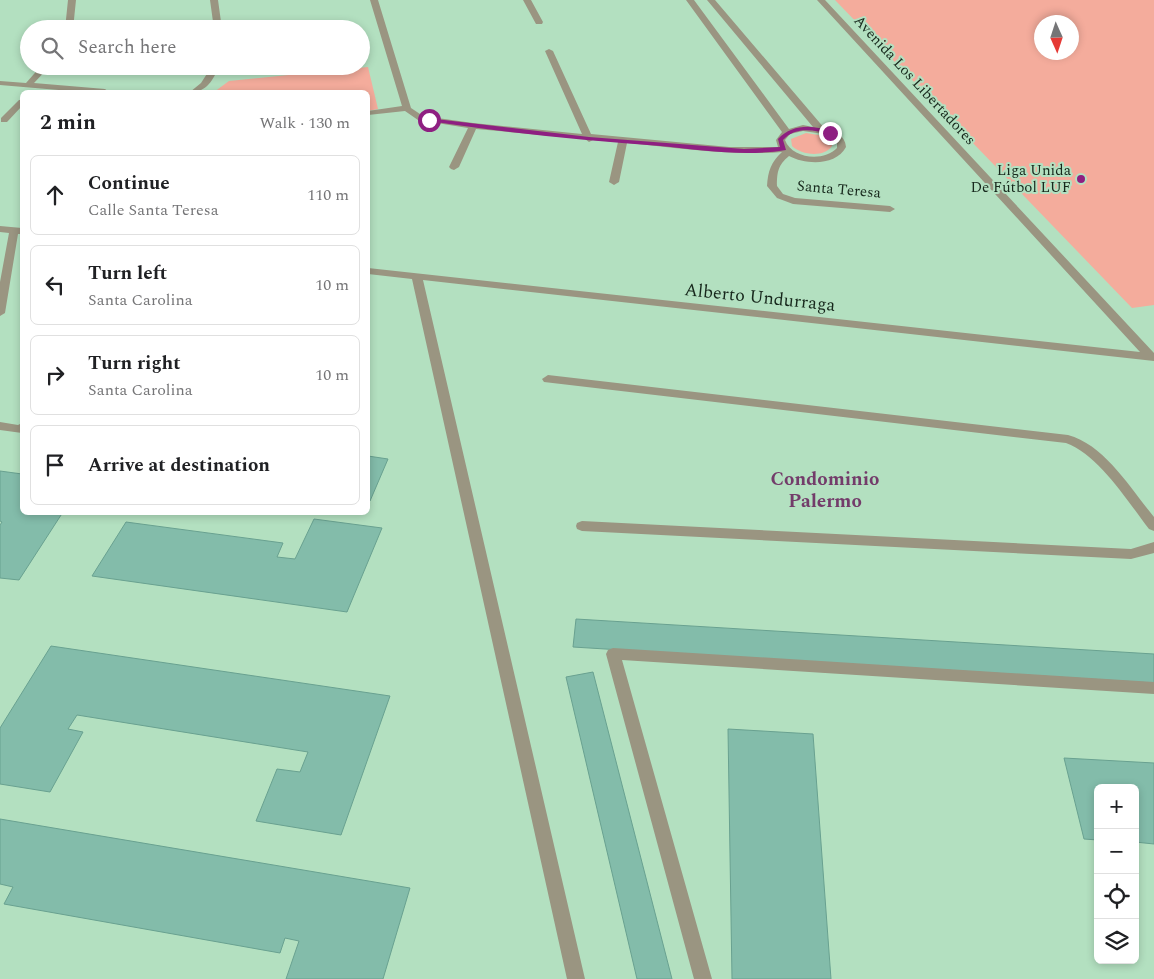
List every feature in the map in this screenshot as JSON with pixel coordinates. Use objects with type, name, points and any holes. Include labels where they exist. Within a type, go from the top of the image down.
[{"type":"street","points":[[70,20],[72,0]]},
{"type":"street","points":[[214,0],[217,20]]},
{"type":"street","points":[[374,0],[408,108],[410,112],[421,118],[473,126],[623,142],[744,151],[786,150],[804,158],[815,159],[825,158],[839,152],[842,147],[837,137],[821,130],[802,128],[787,132],[780,140],[786,150]]},
{"type":"street","points":[[527,0],[538,22]]},
{"type":"street","points":[[690,0],[787,132]]},
{"type":"street","points":[[711,0],[821,130]]},
{"type":"street","name":"Avenida Los Libertadores","points":[[821,0],[1152,358]]},
{"type":"street","points":[[549,51],[589,139]]},
{"type":"street","points":[[32,88],[40,75]]},
{"type":"street","points":[[196,90],[204,84],[210,75]]},
{"type":"street","points":[[0,83],[32,88],[68,90]]},
{"type":"street","points":[[4,120],[20,104]]},
{"type":"street","points":[[370,113],[408,108]]},
{"type":"street","points":[[454,167],[473,126]]},
{"type":"street","points":[[614,182],[623,142]]},
{"type":"street","name":"Santa Teresa","points":[[786,150],[773,167],[772,186],[780,196],[801,202],[890,209]]},
{"type":"street","points":[[0,228],[18,230],[0,312]]},
{"type":"street","name":"Alberto Undurraga","points":[[370,271],[1152,358]]},
{"type":"street","points":[[417,277],[576,979]]},
{"type":"street","points":[[548,379],[1068,439],[1081,444],[1098,457],[1154,526]]},
{"type":"street","points":[[0,426],[20,429]]},
{"type":"street","points":[[582,526],[1131,554],[1144,552],[1154,547]]},
{"type":"street","points":[[703,979],[613,654],[1154,688]]},
{"type":"shaded area","name":"Liga Unida De Fútbol LUF","points":[[835,0],[1154,0],[1154,305],[1132,308]]},
{"type":"shaded area","points":[[289,75],[370,75],[378,109],[370,111],[370,90],[217,90],[229,81]]},
{"type":"shaded area","points":[[806,133],[825,136],[832,143],[832,146],[824,152],[812,154],[792,146],[791,139]]},
{"type":"building","points":[[370,456],[388,459],[370,501]]},
{"type":"building","points":[[0,471],[20,474],[20,515],[61,515],[19,580],[0,578],[0,525],[2,522],[0,521]]},
{"type":"building","points":[[314,519],[382,528],[347,612],[92,576],[126,522],[283,543],[277,557],[295,559]]},
{"type":"building","points":[[576,619],[1154,654],[1154,683],[573,647]]},
{"type":"building","points":[[51,646],[390,696],[341,835],[256,821],[277,769],[300,772],[308,752],[77,715],[68,729],[83,732],[50,792],[0,784],[0,728]]},
{"type":"building","points":[[593,672],[672,979],[637,979],[566,677]]},
{"type":"building","points":[[728,729],[813,734],[831,979],[732,979]]},
{"type":"building","points":[[1064,758],[1154,763],[1154,844],[1139,842],[1139,784],[1094,784],[1094,840],[1084,839]]},
{"type":"building","points":[[0,819],[410,888],[383,979],[286,979],[299,941],[285,938],[280,953],[4,904],[13,887],[0,884]]},
{"type":"place","name":"Liga Unida De Fútbol LUF","points":[[1081,179]]},
{"type":"district","name":"Condominio Palermo","points":[[825,489]]},
{"type":"route","points":[[429,120],[589,139],[744,151],[784,149],[780,140],[783,136],[787,132],[802,128],[812,128],[830,133]]}]
